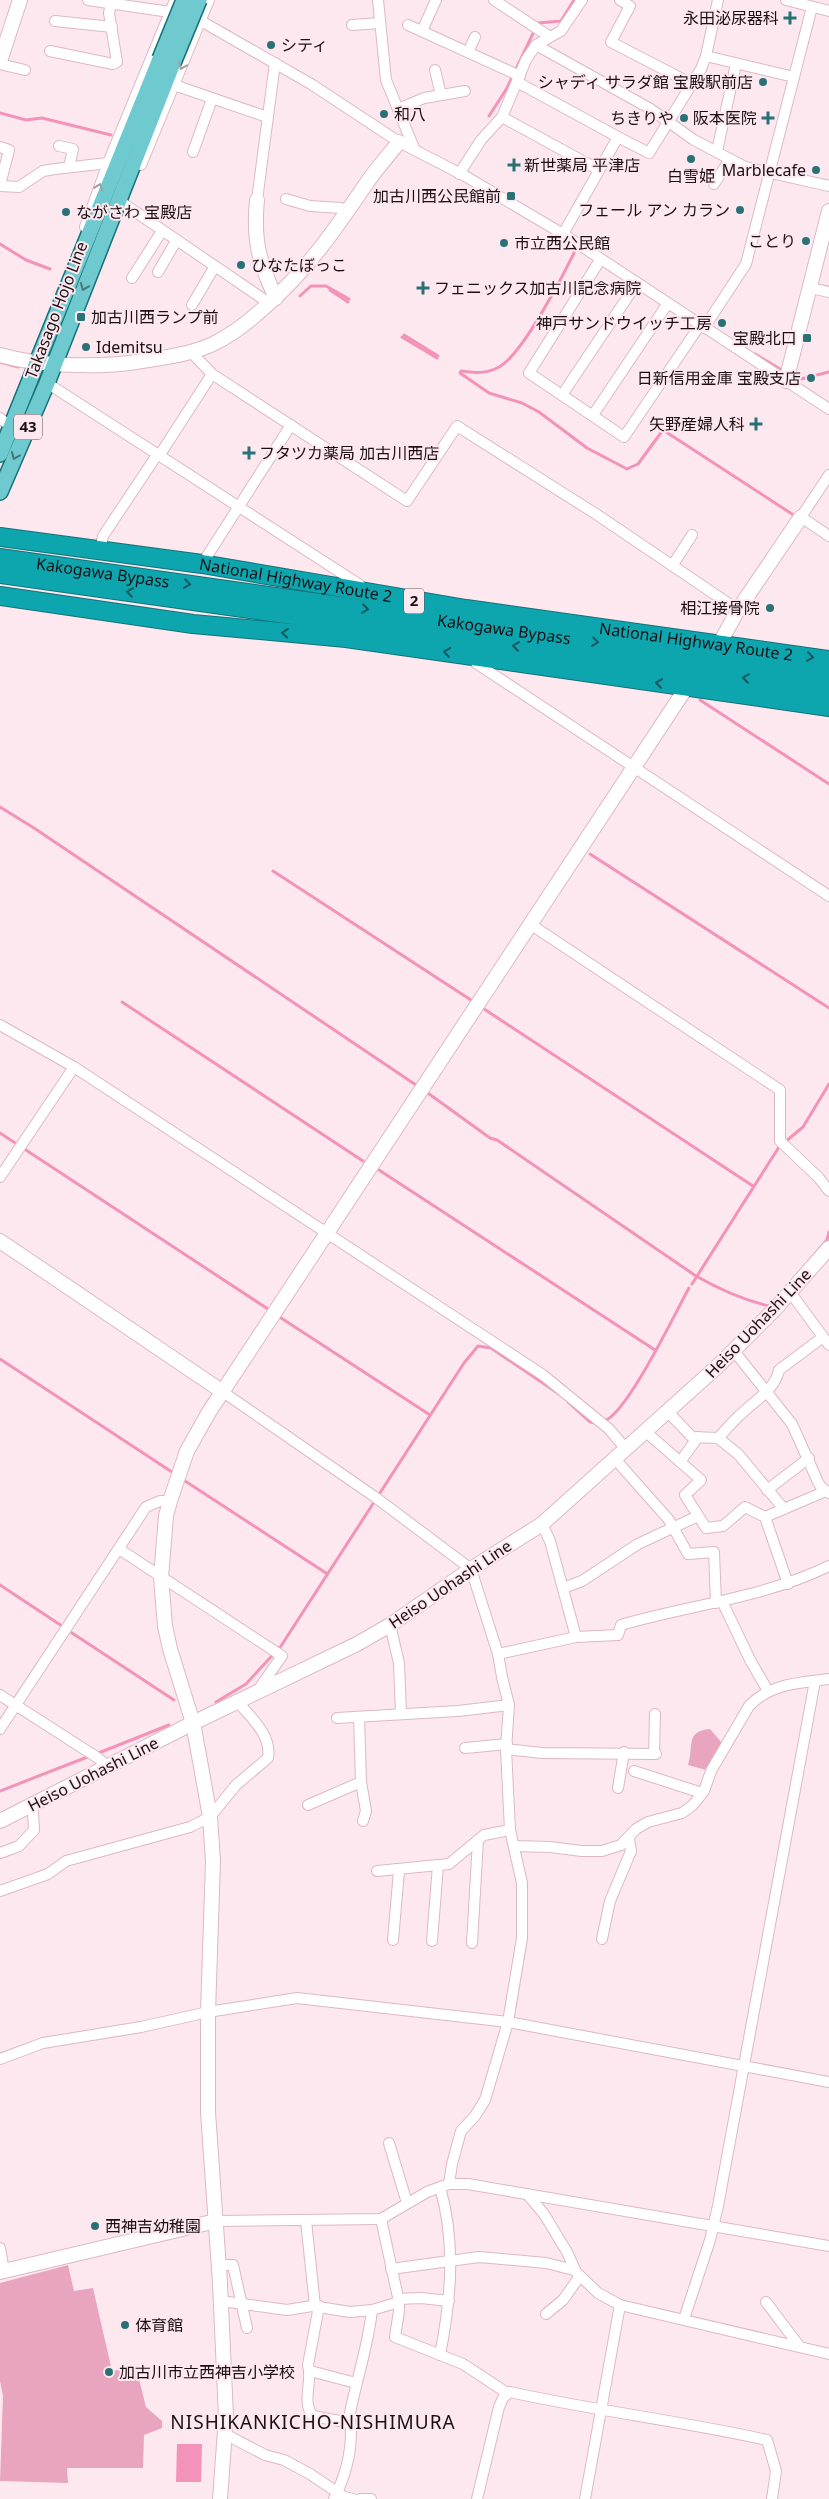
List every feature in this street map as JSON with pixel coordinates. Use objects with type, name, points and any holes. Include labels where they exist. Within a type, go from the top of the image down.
[{"type":"highway","name":"National Highway Route 2","points":[[0,537],[202,564],[456,608],[718,647],[829,660]]},
{"type":"highway","points":[[0,543],[18,548],[198,571],[303,592],[325,611]]},
{"type":"highway","name":"Kakogawa Bypass","points":[[0,558],[829,690]]},
{"type":"highway","name":"Kakogawa Bypass","points":[[0,574],[325,611],[829,675]]},
{"type":"highway","points":[[0,589],[206,616],[267,620],[325,611]]},
{"type":"highway","points":[[0,596],[193,624],[346,638],[688,684],[829,707]]},
{"type":"main road","name":"Takasago Hojo Line","points":[[0,492],[47,383],[92,267],[166,61],[184,0]]},
{"type":"main road","name":"Takasago Hojo Line","points":[[0,454],[6,423],[38,360],[67,284],[166,61],[198,0]]},
{"type":"street","points":[[20,0],[0,60],[25,70]]},
{"type":"street","points":[[88,0],[170,12],[200,21],[311,84],[399,142],[414,148],[563,234],[829,409]]},
{"type":"street","points":[[67,284],[82,235],[108,163],[175,0]]},
{"type":"street","points":[[92,267],[108,244],[209,0]]},
{"type":"street","points":[[378,0],[384,69],[389,90],[405,121],[414,148]]},
{"type":"street","points":[[422,31],[436,0]]},
{"type":"street","points":[[494,0],[550,37]]},
{"type":"street","points":[[459,174],[481,140],[502,117],[516,76],[536,45],[567,25],[582,0]]},
{"type":"street","points":[[620,0],[630,6],[611,42],[692,84]]},
{"type":"street","points":[[408,25],[516,76],[618,137],[649,153],[692,84],[706,56],[718,0]]},
{"type":"street","points":[[786,0],[829,11]]},
{"type":"street","points":[[50,51],[113,64],[118,58],[109,13],[111,3]]},
{"type":"street","points":[[600,260],[529,373],[624,437],[746,264],[812,7]]},
{"type":"street","points":[[55,22],[112,28]]},
{"type":"street","points":[[352,25],[380,23]]},
{"type":"street","points":[[468,52],[475,37]]},
{"type":"street","points":[[536,45],[649,108],[694,140],[745,167],[829,186]]},
{"type":"street","points":[[706,56],[794,77]]},
{"type":"street","points":[[273,300],[262,270],[258,252],[256,200],[275,63]]},
{"type":"street","points":[[717,151],[736,64]]},
{"type":"street","points":[[435,70],[441,95]]},
{"type":"street","points":[[174,85],[266,117]]},
{"type":"street","points":[[398,109],[424,98],[465,91]]},
{"type":"street","points":[[193,152],[212,99]]},
{"type":"street","points":[[502,117],[599,170]]},
{"type":"street","points":[[563,234],[618,137]]},
{"type":"street","points":[[0,355],[103,366],[191,352],[235,332],[273,300],[320,252],[367,182],[399,142]]},
{"type":"street","points":[[59,146],[73,149],[69,167]]},
{"type":"street","points":[[0,147],[9,150],[0,186],[19,187],[44,171],[108,163]]},
{"type":"street","points":[[714,184],[730,159]]},
{"type":"street","points":[[286,199],[310,206],[341,208],[348,212]]},
{"type":"street","points":[[124,204],[176,241],[273,300]]},
{"type":"street","points":[[786,381],[829,211]]},
{"type":"street","points":[[132,278],[162,231]]},
{"type":"street","points":[[158,272],[176,241]]},
{"type":"street","points":[[192,305],[215,266]]},
{"type":"street","points":[[562,395],[637,283]]},
{"type":"street","points":[[811,288],[829,292]]},
{"type":"street","points":[[592,415],[668,303]]},
{"type":"street","points":[[191,352],[203,367],[212,374],[407,501],[457,426],[738,610]]},
{"type":"street","points":[[100,551],[103,536],[212,374]]},
{"type":"street","points":[[47,383],[360,585],[362,592]]},
{"type":"street","points":[[202,564],[291,425]]},
{"type":"street","points":[[718,647],[738,610],[829,475]]},
{"type":"street","points":[[801,517],[829,536]]},
{"type":"street","points":[[672,566],[692,535]]},
{"type":"street","points":[[472,656],[476,664],[829,896]]},
{"type":"street","points":[[220,2499],[225,2434],[221,2301],[208,2112],[208,2012],[212,1861],[210,1817],[192,1721],[165,1626],[161,1577],[166,1516],[193,1439],[421,1088],[688,684]]},
{"type":"street","points":[[530,924],[780,1090],[784,1144],[819,1178],[829,1191]]},
{"type":"street","points":[[0,1025],[74,1066],[543,1375],[607,1427],[626,1449]]},
{"type":"street","points":[[0,1177],[74,1066]]},
{"type":"street","points":[[0,1241],[223,1392],[372,1496],[471,1569],[498,1654],[509,1704],[506,1746],[510,1830],[522,1883],[522,1938],[508,2022],[485,2100],[475,2116],[461,2132],[445,2186],[445,2202],[452,2259],[449,2301],[440,2355]]},
{"type":"street","name":"Heiso Uohashi Line","points":[[0,1821],[29,1806],[102,1762],[238,1702],[390,1625],[471,1569],[542,1524],[734,1351],[829,1248]]},
{"type":"street","points":[[718,1438],[768,1390],[778,1378],[779,1370],[826,1341],[790,1292]]},
{"type":"street","points":[[646,1432],[701,1480],[685,1495],[709,1529],[723,1526],[744,1507],[765,1516],[828,1492],[818,1482],[809,1458],[792,1424],[768,1390],[734,1351]]},
{"type":"street","points":[[668,1412],[692,1437],[718,1438],[738,1454],[784,1509]]},
{"type":"street","points":[[680,1462],[698,1437]]},
{"type":"street","points":[[767,1490],[809,1458]]},
{"type":"street","points":[[615,1459],[674,1527],[688,1554],[714,1552],[719,1602],[768,1691]]},
{"type":"street","points":[[0,1729],[146,1507],[160,1501],[170,1501]]},
{"type":"street","points":[[563,1588],[582,1581],[638,1544],[698,1516]]},
{"type":"street","points":[[765,1516],[788,1584]]},
{"type":"street","points":[[542,1524],[550,1541],[576,1637]]},
{"type":"street","points":[[119,1549],[282,1656],[256,1693]]},
{"type":"street","points":[[498,1654],[576,1637],[618,1635],[621,1625],[671,1611],[719,1602],[788,1584],[829,1566]]},
{"type":"street","points":[[390,1625],[399,1663],[401,1714]]},
{"type":"street","points":[[514,1846],[550,1847],[582,1852],[602,1850],[621,1845],[629,1839],[636,1829],[648,1822],[682,1813],[693,1805],[702,1793],[711,1771],[749,1706],[768,1691],[780,1685],[829,1679]]},
{"type":"street","points":[[684,2318],[714,2226],[815,1680]]},
{"type":"street","points":[[0,1695],[102,1762]]},
{"type":"street","points":[[0,1891],[48,1874],[66,1861],[182,1831],[210,1817],[236,1785],[268,1758],[266,1736],[238,1702]]},
{"type":"street","points":[[337,1718],[458,1711],[509,1704]]},
{"type":"street","points":[[465,1748],[506,1746],[542,1753],[624,1752],[655,1754],[655,1714]]},
{"type":"street","points":[[359,1717],[361,1782],[366,1811],[363,1821]]},
{"type":"street","points":[[618,1788],[624,1752]]},
{"type":"street","points":[[634,1771],[702,1793]]},
{"type":"street","points":[[308,1805],[361,1782]]},
{"type":"street","points":[[0,1853],[19,1846],[34,1830],[33,1812],[29,1806]]},
{"type":"street","points":[[377,1871],[399,1871],[438,1866],[454,1861],[484,1835],[510,1830]]},
{"type":"street","points":[[602,1939],[610,1901],[631,1851],[629,1839]]},
{"type":"street","points":[[472,1943],[478,1840]]},
{"type":"street","points":[[432,1941],[438,1866]]},
{"type":"street","points":[[393,1940],[399,1871]]},
{"type":"street","points":[[0,2059],[43,2043],[208,2012],[297,1998],[508,2022],[829,2082]]},
{"type":"street","points":[[389,2143],[407,2203]]},
{"type":"street","points":[[0,2248],[2,2272],[216,2221],[381,2219],[407,2203],[445,2186],[468,2184],[829,2246]]},
{"type":"street","points":[[527,2194],[549,2222],[577,2273],[598,2293],[620,2305],[684,2318],[829,2354]]},
{"type":"street","points":[[381,2219],[400,2311],[395,2336],[463,2364],[507,2393],[599,2410],[693,2424],[767,2440],[776,2471],[772,2499]]},
{"type":"street","points":[[306,2221],[317,2306],[308,2365],[310,2371],[307,2395],[311,2415],[350,2423]]},
{"type":"street","points":[[391,2269],[452,2259],[479,2257],[546,2263],[577,2273]]},
{"type":"street","points":[[219,2265],[233,2265],[243,2303],[246,2328]]},
{"type":"street","points":[[546,2314],[563,2300],[577,2273]]},
{"type":"street","points":[[221,2301],[287,2310],[317,2306],[350,2312],[372,2310],[398,2301],[421,2298],[449,2301]]},
{"type":"street","points":[[766,2302],[800,2347]]},
{"type":"street","points":[[585,2499],[599,2410],[620,2305]]},
{"type":"street","points":[[336,2495],[346,2469],[351,2433],[350,2416],[356,2383],[367,2349],[372,2310]]},
{"type":"street","points":[[310,2371],[356,2383]]},
{"type":"street","points":[[476,2499],[502,2398],[507,2393]]},
{"type":"street","points":[[225,2434],[265,2455],[284,2460],[310,2474],[336,2495],[353,2499]]},
{"type":"street","points":[[360,2499],[371,2499]]},
{"type":"shaded area","points":[[710,1729],[722,1743],[706,1770],[688,1765],[694,1737],[702,1730]]},
{"type":"shaded area","points":[[68,2265],[74,2291],[93,2288],[112,2371],[136,2367],[146,2407],[162,2421],[162,2428],[144,2435],[143,2468],[67,2468],[68,2483],[0,2481],[3,2396],[0,2381],[0,2283]]},
{"type":"shaded area","points":[[177,2444],[202,2444],[201,2482],[176,2482]]},
{"type":"waterway","points":[[489,116],[507,88],[538,23],[561,21],[574,0]]},
{"type":"waterway","points":[[0,113],[26,120],[42,118],[111,135]]},
{"type":"waterway","points":[[0,244],[26,260],[50,269]]},
{"type":"waterway","points":[[461,371],[490,371],[508,360],[530,332],[575,251]]},
{"type":"waterway","points":[[300,296],[311,286],[326,286],[349,299]]},
{"type":"waterway","points":[[330,290],[348,302]]},
{"type":"waterway","points":[[404,335],[438,356]]},
{"type":"waterway","points":[[402,337],[437,358]]},
{"type":"waterway","points":[[755,354],[780,369]]},
{"type":"waterway","points":[[0,362],[18,367]]},
{"type":"waterway","points":[[796,377],[801,379],[829,372]]},
{"type":"waterway","points":[[460,373],[489,393],[522,403],[539,412],[587,448],[627,469],[638,464],[663,430],[792,514]]},
{"type":"waterway","points":[[700,700],[829,784]]},
{"type":"waterway","points":[[0,807],[419,1087]]},
{"type":"waterway","points":[[590,854],[829,1008]]},
{"type":"waterway","points":[[273,871],[474,1002]]},
{"type":"waterway","points":[[122,1002],[363,1161]]},
{"type":"waterway","points":[[481,1007],[753,1186]]},
{"type":"waterway","points":[[692,1284],[779,1147],[803,1127],[829,1084]]},
{"type":"waterway","points":[[425,1091],[490,1138],[497,1140],[696,1276],[722,1290],[759,1304],[769,1306],[771,1304]]},
{"type":"waterway","points":[[0,1133],[271,1311]]},
{"type":"waterway","points":[[379,1170],[655,1350]]},
{"type":"waterway","points":[[808,1262],[827,1240],[829,1232]]},
{"type":"waterway","points":[[604,1421],[614,1414],[625,1401],[650,1361],[689,1288]]},
{"type":"waterway","points":[[278,1316],[430,1415]]},
{"type":"waterway","points":[[216,1702],[246,1684],[281,1646],[464,1363],[478,1346],[491,1348],[559,1394]]},
{"type":"waterway","points":[[0,1359],[175,1474]]},
{"type":"waterway","points":[[568,1402],[590,1422],[598,1423]]},
{"type":"waterway","points":[[182,1479],[326,1573]]},
{"type":"waterway","points":[[0,1585],[62,1626]]},
{"type":"waterway","points":[[72,1633],[174,1700]]},
{"type":"waterway","points":[[96,1754],[169,1725]]},
{"type":"waterway","points":[[0,1791],[90,1756]]},
{"type":"place","name":"永田泌尿器科","points":[[790,18]]},
{"type":"place","name":"シティ","points":[[271,45]]},
{"type":"place","name":"シャディ サラダ館 宝殿駅前店","points":[[763,82]]},
{"type":"place","name":"和八","points":[[384,114]]},
{"type":"place","name":"ちきりや","points":[[684,118]]},
{"type":"place","name":"阪本医院","points":[[768,118]]},
{"type":"place","name":"白雪姫","points":[[691,159]]},
{"type":"place","name":"新世薬局 平津店","points":[[514,165]]},
{"type":"place","name":"Marblecafe","points":[[816,170]]},
{"type":"place","name":"加古川西公民館前","points":[[511,196]]},
{"type":"place","name":"フェール アン カラン","points":[[740,210]]},
{"type":"place","name":"ながさわ 宝殿店","points":[[66,212]]},
{"type":"place","name":"ことり","points":[[806,241]]},
{"type":"place","name":"市立西公民館","points":[[504,243]]},
{"type":"place","name":"ひなたぼっこ","points":[[241,265]]},
{"type":"place","name":"フェニックス加古川記念病院","points":[[423,288]]},
{"type":"place","name":"加古川西ランプ前","points":[[81,317]]},
{"type":"place","name":"神戸サンドウイッチ工房","points":[[722,323]]},
{"type":"place","name":"宝殿北口","points":[[807,338]]},
{"type":"place","name":"Idemitsu","points":[[86,347]]},
{"type":"place","name":"日新信用金庫 宝殿支店","points":[[811,378]]},
{"type":"place","name":"矢野産婦人科","points":[[756,424]]},
{"type":"place","name":"フタツカ薬局 加古川西店","points":[[249,453]]},
{"type":"place","name":"相江接骨院","points":[[770,608]]},
{"type":"place","name":"西神吉幼稚園","points":[[95,2226]]},
{"type":"place","name":"体育館","points":[[125,2325]]},
{"type":"place","name":"加古川市立西神吉小学校","points":[[109,2372]]},
{"type":"district","name":"NISHIKANKICHO-NISHIMURA","points":[[313,2422]]}]
